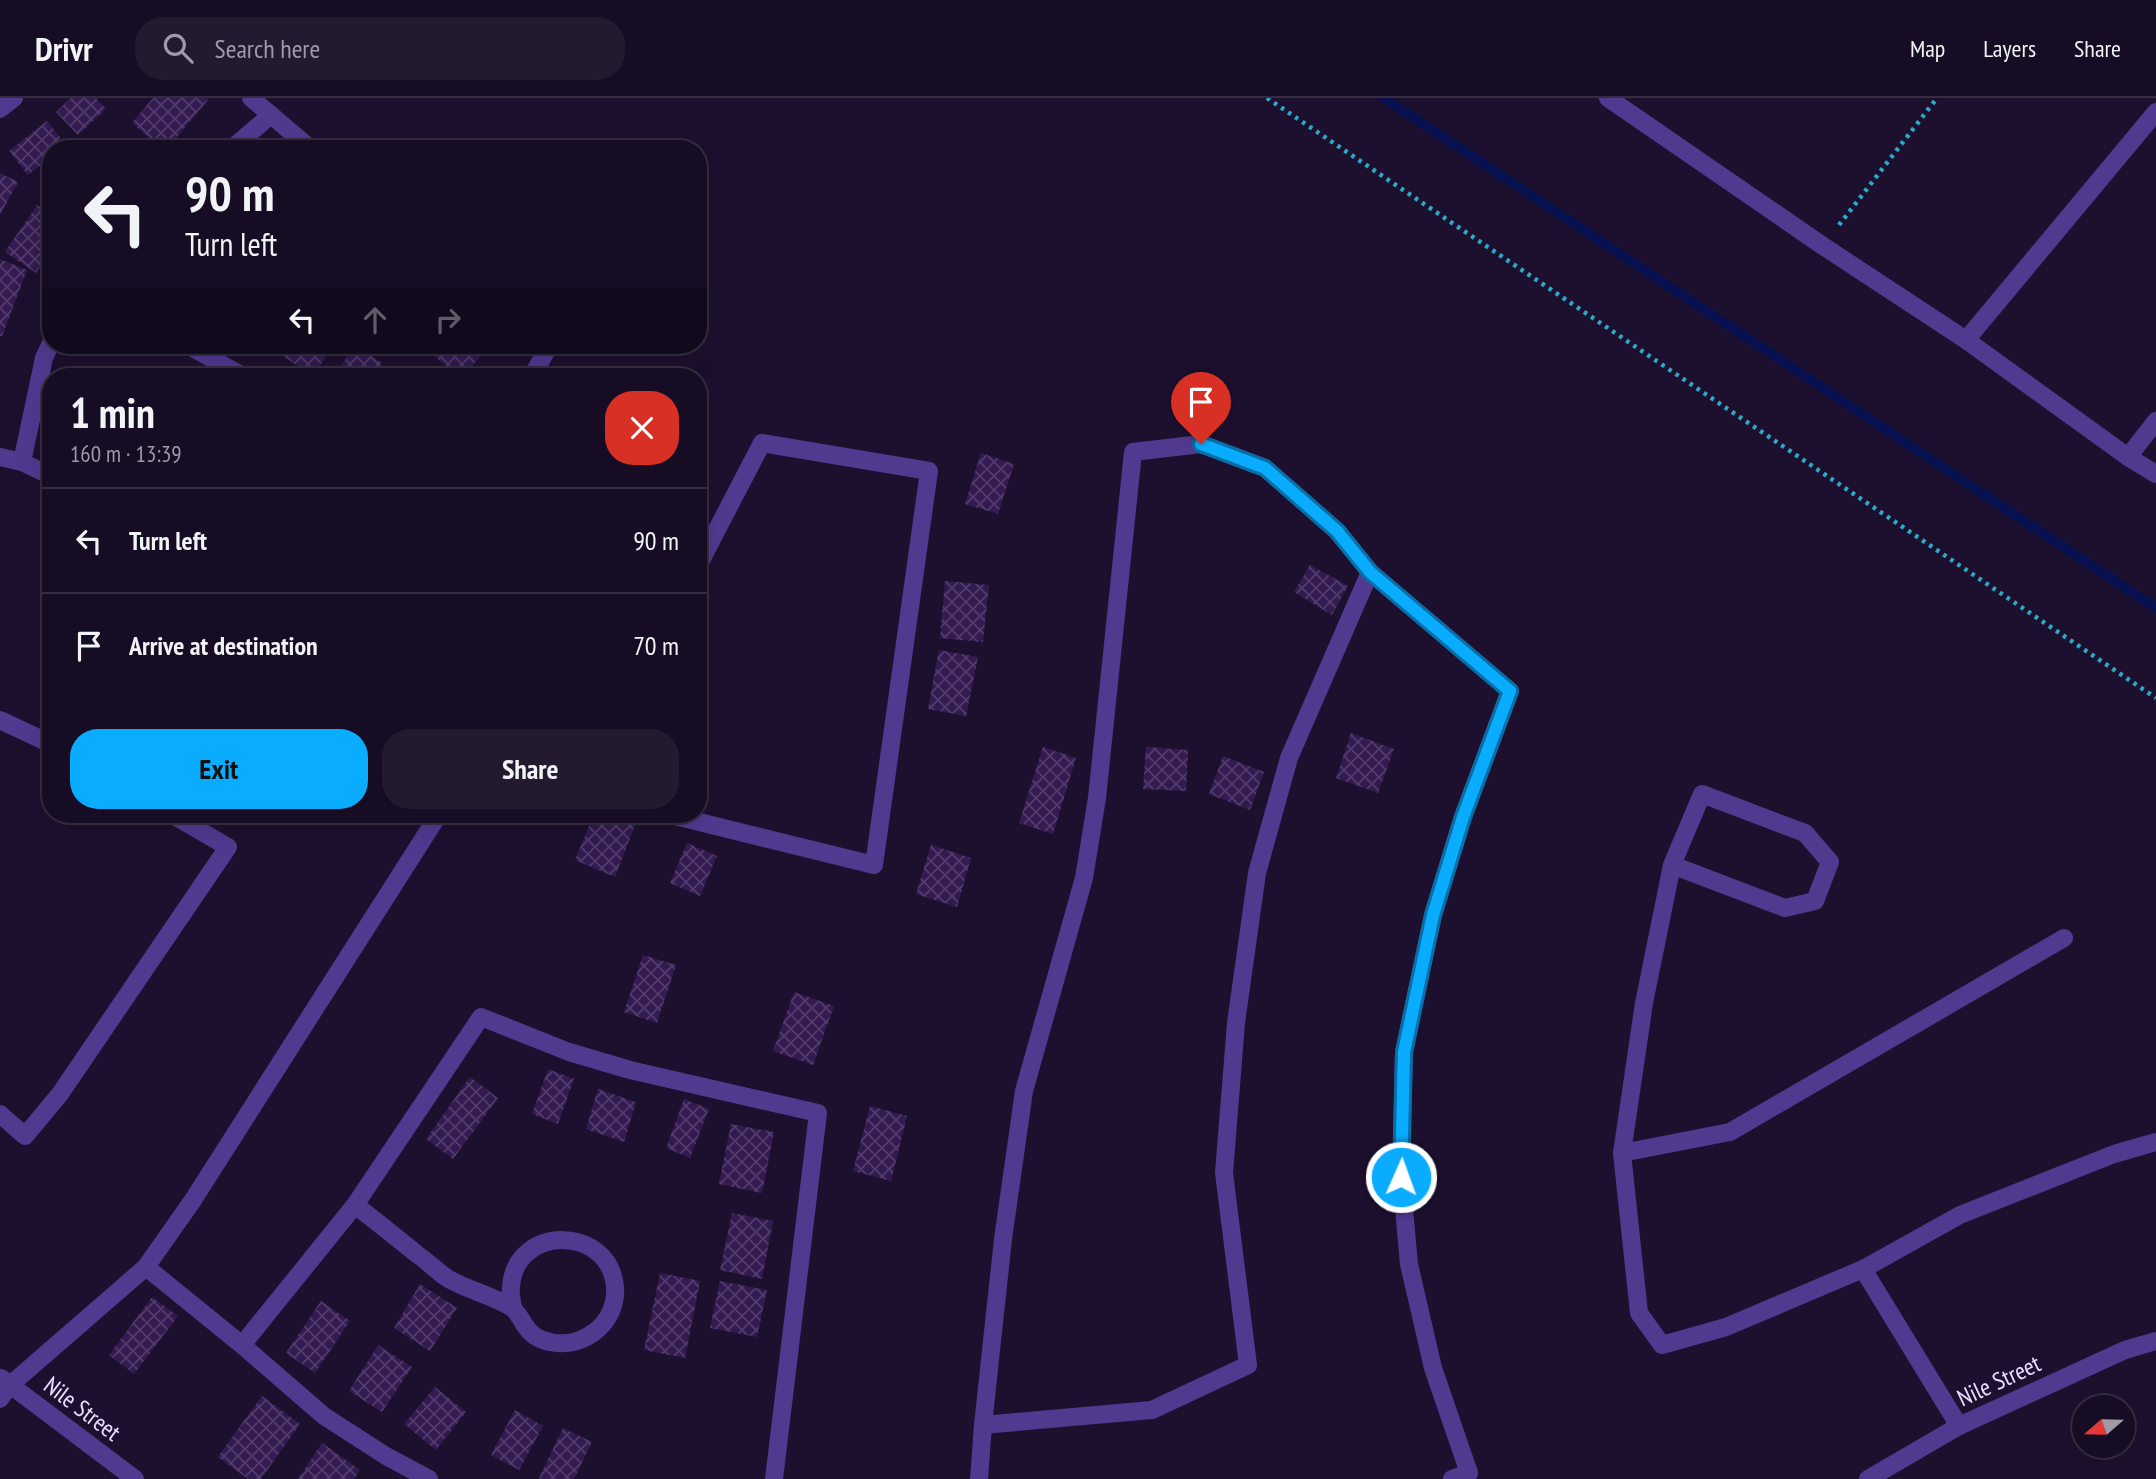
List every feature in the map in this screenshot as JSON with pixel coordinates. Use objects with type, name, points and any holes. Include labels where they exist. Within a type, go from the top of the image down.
[{"type":"street","points":[[0,109],[14,98]]},
{"type":"street","points":[[251,98],[300,140]]},
{"type":"street","points":[[1608,98],[1823,246],[1966,340],[2128,457],[2156,474]]},
{"type":"street","points":[[1966,340],[2156,112]]},
{"type":"street","points":[[242,140],[271,115]]},
{"type":"street","points":[[22,462],[46,354]]},
{"type":"street","points":[[203,354],[229,368]]},
{"type":"street","points":[[2128,457],[2156,421]]},
{"type":"street","points":[[704,823],[874,865],[929,471],[762,443],[707,549]]},
{"type":"street","points":[[979,1479],[1003,1239],[1024,1091],[1084,878],[1097,798],[1133,452],[1201,444],[1265,468],[1337,531],[1370,572],[1510,691],[1463,817],[1433,915],[1404,1052],[1401,1177],[1409,1264],[1433,1368],[1469,1473],[1452,1479]]},
{"type":"street","points":[[0,457],[22,462],[42,472]]},
{"type":"street","points":[[983,1425],[1152,1410],[1248,1365],[1224,1172],[1236,1023],[1257,873],[1289,758],[1370,572]]},
{"type":"street","points":[[0,720],[42,740]]},
{"type":"street","points":[[1672,865],[1785,908],[1815,901],[1830,862],[1805,833],[1702,794],[1672,865],[1644,1003],[1622,1153],[1639,1313],[1662,1345],[1726,1328],[1863,1269],[1960,1215],[2114,1154],[2156,1142]]},
{"type":"street","points":[[0,1114],[25,1136],[60,1094],[228,847],[187,823]]},
{"type":"street","points":[[3,1387],[146,1267],[193,1200],[433,823]]},
{"type":"street","points":[[1622,1153],[1730,1132],[2064,938]]},
{"type":"street","points":[[242,1345],[355,1205],[481,1017],[569,1052],[630,1070],[818,1113],[774,1479]]},
{"type":"street","points":[[355,1205],[448,1279],[513,1308],[524,1327],[542,1340],[563,1344],[585,1339],[602,1327],[613,1307],[615,1286],[608,1265],[593,1248],[573,1240],[551,1240],[531,1249],[517,1265],[511,1287],[513,1308]]},
{"type":"street","points":[[146,1267],[324,1416],[386,1456],[429,1479]]},
{"type":"street","points":[[1863,1269],[1959,1426]]},
{"type":"street","name":"Nile Street","points":[[1868,1479],[1959,1426],[2125,1350],[2156,1341]]},
{"type":"street","name":"Nile Street","points":[[3,1387],[135,1479]]},
{"type":"path","points":[[1267,98],[2156,698]]},
{"type":"path","points":[[1823,246],[1937,98]]},
{"type":"building","points":[[71,98],[96,98],[106,109],[78,135],[56,112]]},
{"type":"building","points":[[153,98],[208,100],[175,140],[152,140],[132,123]]},
{"type":"building","points":[[47,121],[62,140],[42,140],[42,164],[28,175],[9,151]]},
{"type":"building","points":[[0,173],[18,182],[0,215]]},
{"type":"building","points":[[37,205],[42,208],[42,264],[36,273],[5,252]]},
{"type":"building","points":[[0,259],[27,270],[2,336],[0,336]]},
{"type":"building","points":[[280,354],[327,354],[318,368],[301,368]]},
{"type":"building","points":[[349,354],[368,354],[382,363],[379,368],[339,368]]},
{"type":"building","points":[[438,354],[482,354],[471,368],[449,368],[435,357]]},
{"type":"building","points":[[981,453],[1014,464],[998,514],[965,504]]},
{"type":"building","points":[[1310,565],[1348,586],[1332,615],[1294,592]]},
{"type":"building","points":[[945,581],[989,585],[983,642],[940,638]]},
{"type":"building","points":[[939,650],[978,657],[966,716],[928,709]]},
{"type":"building","points":[[1351,733],[1394,749],[1378,793],[1336,778]]},
{"type":"building","points":[[1043,747],[1076,758],[1053,834],[1019,823]]},
{"type":"building","points":[[1146,747],[1188,750],[1186,791],[1143,789]]},
{"type":"building","points":[[1223,756],[1264,772],[1250,810],[1209,794]]},
{"type":"building","points":[[590,823],[636,823],[615,877],[575,860]]},
{"type":"building","points":[[687,843],[717,856],[700,896],[670,883]]},
{"type":"building","points":[[931,845],[971,858],[957,907],[916,894]]},
{"type":"building","points":[[643,955],[676,965],[657,1023],[624,1012]]},
{"type":"building","points":[[794,992],[834,1006],[813,1065],[773,1051]]},
{"type":"building","points":[[548,1069],[574,1079],[558,1124],[532,1114]]},
{"type":"building","points":[[470,1077],[498,1098],[453,1159],[426,1139]]},
{"type":"building","points":[[598,1089],[636,1102],[624,1142],[586,1129]]},
{"type":"building","points":[[684,1099],[709,1109],[690,1158],[666,1148]]},
{"type":"building","points":[[870,1106],[907,1116],[891,1181],[853,1171]]},
{"type":"building","points":[[731,1124],[774,1132],[762,1193],[719,1184]]},
{"type":"building","points":[[732,1213],[773,1221],[762,1279],[720,1270]]},
{"type":"building","points":[[660,1273],[700,1281],[685,1358],[644,1350]]},
{"type":"building","points":[[720,1281],[767,1290],[757,1337],[710,1328]]},
{"type":"building","points":[[420,1284],[457,1308],[430,1351],[394,1328]]},
{"type":"building","points":[[152,1297],[178,1316],[134,1374],[109,1355]]},
{"type":"building","points":[[321,1301],[350,1321],[315,1373],[286,1353]]},
{"type":"building","points":[[378,1345],[412,1367],[382,1412],[349,1391]]},
{"type":"building","points":[[435,1387],[466,1412],[436,1450],[404,1424]]},
{"type":"building","points":[[262,1396],[300,1424],[261,1479],[248,1479],[218,1457]]},
{"type":"building","points":[[515,1410],[543,1426],[519,1470],[491,1455]]},
{"type":"building","points":[[563,1428],[592,1442],[574,1479],[541,1479],[539,1478]]},
{"type":"building","points":[[322,1443],[360,1470],[354,1479],[298,1479]]},
{"type":"waterway","points":[[1384,98],[2156,608]]},
{"type":"route","points":[[1201,444],[1265,468],[1337,531],[1370,572],[1510,691],[1463,817],[1433,915],[1404,1052],[1401,1177]]}]
